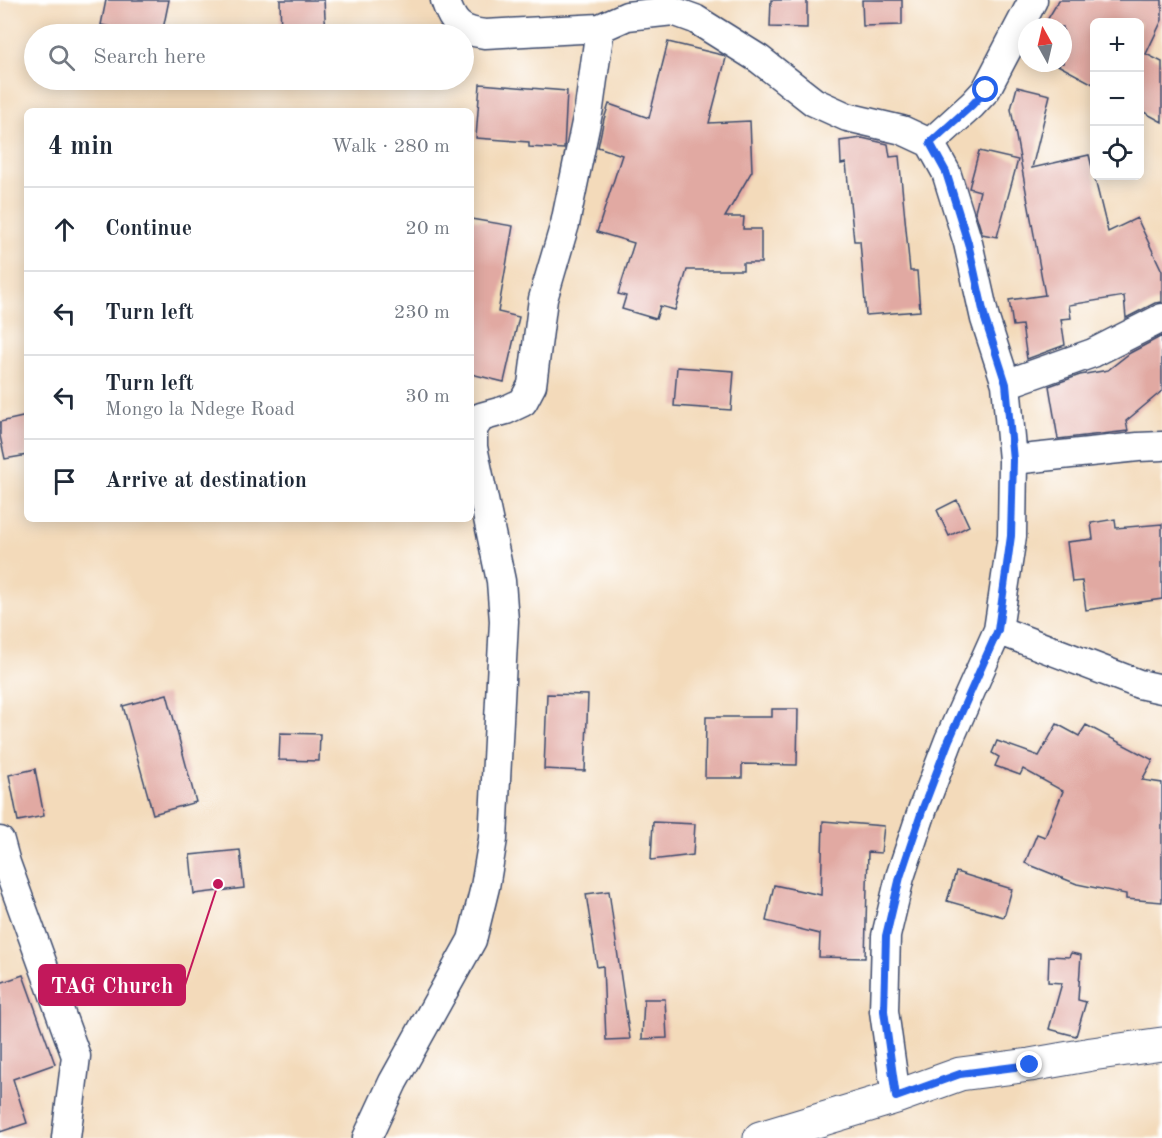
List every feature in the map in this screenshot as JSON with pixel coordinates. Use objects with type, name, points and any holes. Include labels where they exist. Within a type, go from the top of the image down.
[{"type":"street","points":[[445,0],[457,24]]},
{"type":"street","points":[[930,143],[986,90],[1033,0]]},
{"type":"street","points":[[474,33],[485,34],[600,28],[627,16],[673,11],[695,19],[759,60],[814,102],[847,117],[902,130],[930,143],[946,172],[968,243],[985,319],[1006,384],[1013,460],[1011,536],[998,630],[949,740],[923,808],[900,877],[886,936],[884,1011],[896,1097]]},
{"type":"street","points":[[474,428],[482,417],[523,402],[532,385],[543,299],[565,224],[580,154],[600,28]]},
{"type":"street","points":[[1006,384],[1093,352],[1162,318]]},
{"type":"street","points":[[1013,460],[1162,446]]},
{"type":"street","points":[[367,1138],[393,1082],[472,940],[485,887],[493,839],[504,621],[501,581],[474,452]]},
{"type":"street","points":[[998,630],[1139,684],[1162,689]]},
{"type":"street","points":[[0,841],[76,1056],[66,1138]]},
{"type":"street","points":[[760,1138],[896,1097],[960,1074],[1162,1044]]},
{"type":"building","points":[[106,0],[169,0],[164,24],[101,24]]},
{"type":"building","points":[[280,0],[324,0],[325,24],[281,24]]},
{"type":"building","points":[[771,0],[807,0],[807,28],[770,27]]},
{"type":"building","points":[[862,0],[902,0],[902,25],[863,26]]},
{"type":"building","points":[[1059,0],[1162,0],[1162,20],[1146,54],[1162,62],[1162,122],[1144,112],[1144,18],[1090,18],[1090,82],[1071,72],[1072,18],[1048,18]]},
{"type":"building","points":[[668,42],[722,55],[726,58],[709,123],[750,121],[752,171],[725,217],[744,217],[743,229],[761,229],[761,263],[743,263],[743,270],[687,270],[675,310],[660,306],[656,319],[622,309],[626,296],[618,294],[634,243],[597,232],[622,155],[598,147],[609,104],[649,118]]},
{"type":"building","points":[[480,84],[567,91],[564,149],[529,147],[529,142],[476,138]]},
{"type":"building","points":[[1017,87],[1050,95],[1032,168],[1089,155],[1090,180],[1095,180],[1108,232],[1137,218],[1162,271],[1162,302],[1155,303],[1126,318],[1124,296],[1069,305],[1071,318],[1061,319],[1065,345],[1027,359],[1022,325],[1013,326],[1009,300],[1045,295],[1011,109]]},
{"type":"building","points":[[862,138],[888,144],[890,157],[899,156],[910,271],[917,271],[920,311],[866,315],[860,241],[854,241],[846,163],[841,164],[840,141]]},
{"type":"building","points":[[979,151],[1018,160],[997,237],[982,234],[975,211],[980,191],[969,188]]},
{"type":"building","points":[[474,220],[513,226],[498,312],[519,317],[504,382],[474,375]]},
{"type":"building","points":[[1162,336],[1162,391],[1126,421],[1128,431],[1058,439],[1049,386],[1080,375],[1108,370],[1130,353]]},
{"type":"building","points":[[677,367],[734,371],[731,410],[674,406]]},
{"type":"building","points":[[24,417],[24,456],[5,459],[0,436],[0,422]]},
{"type":"building","points":[[957,500],[969,526],[949,536],[937,510]]},
{"type":"building","points":[[1115,519],[1116,528],[1162,524],[1162,599],[1086,610],[1082,581],[1072,582],[1067,542],[1093,539],[1091,523]]},
{"type":"building","points":[[167,694],[196,802],[153,814],[123,706]]},
{"type":"building","points":[[547,694],[588,695],[585,771],[544,769]]},
{"type":"building","points":[[772,709],[798,709],[797,765],[742,764],[742,778],[705,778],[706,717],[772,717]]},
{"type":"building","points":[[1057,724],[1079,736],[1086,725],[1153,760],[1142,780],[1162,783],[1162,902],[1126,899],[1126,894],[1077,884],[1025,863],[1037,834],[1045,837],[1063,791],[1023,769],[1020,775],[995,766],[999,757],[992,753],[997,741],[1039,756]]},
{"type":"building","points":[[280,733],[320,734],[319,761],[279,760]]},
{"type":"building","points":[[35,769],[44,816],[18,821],[9,775]]},
{"type":"building","points":[[823,821],[884,826],[881,853],[868,852],[865,958],[819,957],[820,934],[766,921],[774,885],[821,895]]},
{"type":"building","points":[[653,822],[695,824],[693,855],[651,860]]},
{"type":"building","points":[[240,850],[244,888],[194,894],[190,855]]},
{"type":"building","points":[[956,872],[1012,889],[1004,917],[947,901]]},
{"type":"building","points":[[609,891],[630,1039],[606,1040],[603,966],[597,967],[586,894]]},
{"type":"building","points":[[1071,953],[1081,955],[1078,1000],[1086,1002],[1076,1036],[1049,1029],[1062,983],[1048,982],[1049,956],[1069,957]]},
{"type":"building","points":[[23,975],[55,1064],[13,1079],[27,1123],[0,1132],[0,983]]},
{"type":"building","points":[[644,999],[665,999],[667,1038],[642,1039]]},
{"type":"place","name":"TAG Church","points":[[218,884]]},
{"type":"route","points":[[986,90],[930,143],[946,172],[968,243],[985,319],[1006,384],[1013,460],[1011,536],[998,630],[949,740],[900,877],[886,936],[884,1011],[896,1097],[960,1074],[1030,1065]]}]
